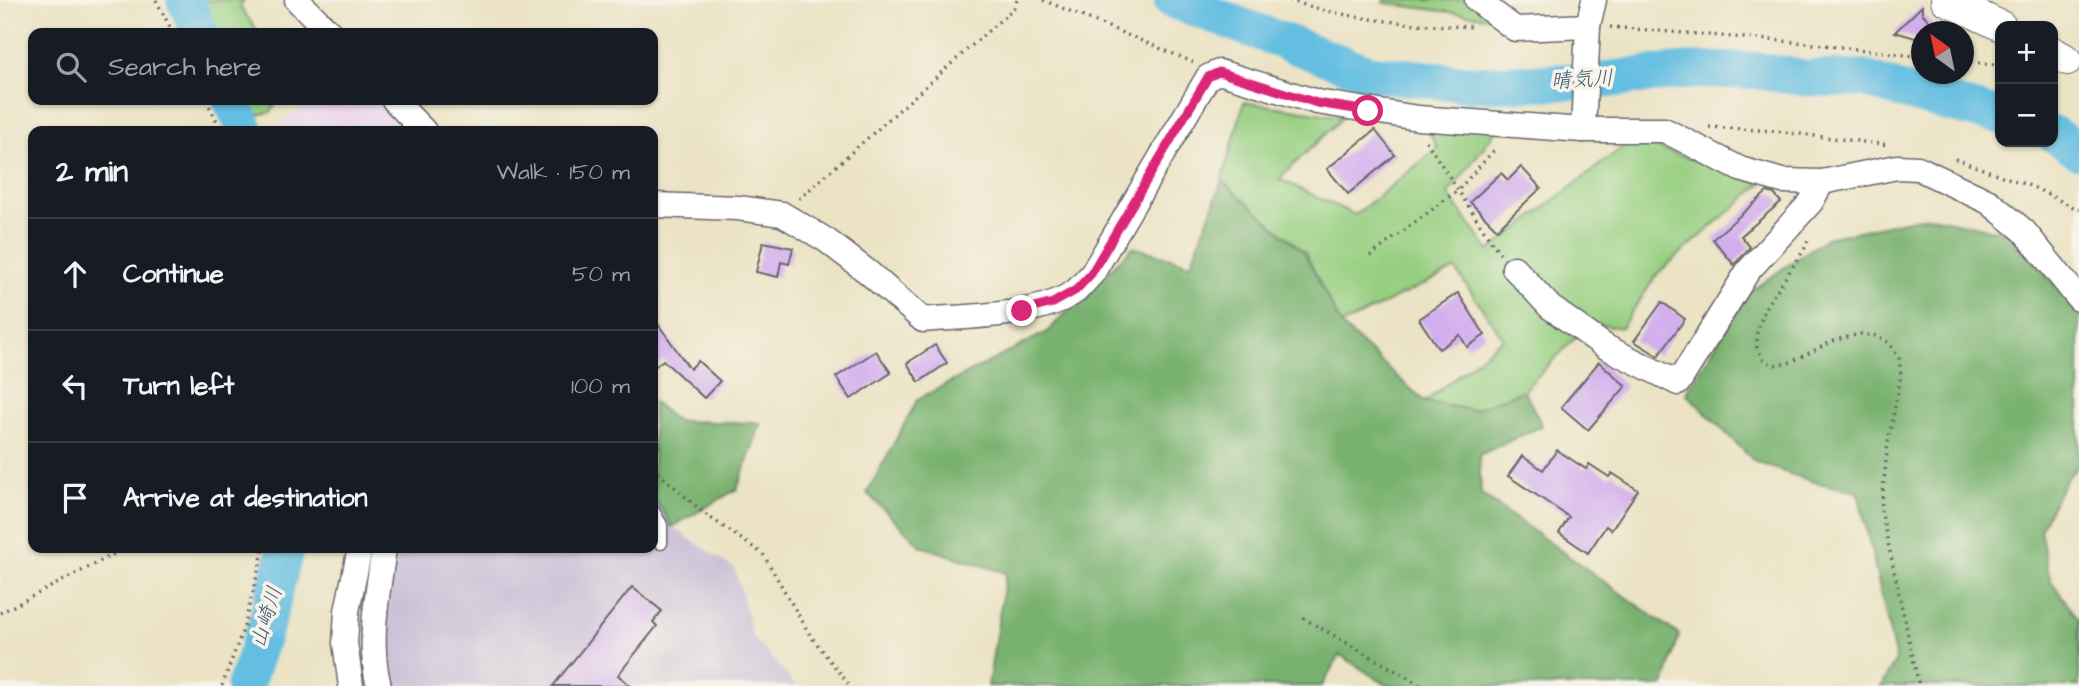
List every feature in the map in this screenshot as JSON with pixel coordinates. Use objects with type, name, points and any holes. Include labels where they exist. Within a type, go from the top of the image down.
[{"type":"street","points":[[298,0],[325,28]]},
{"type":"street","points":[[1477,0],[1515,29],[1588,26]]},
{"type":"street","points":[[1583,130],[1588,26],[1594,0]]},
{"type":"street","points":[[1946,0],[1995,24]]},
{"type":"street","points":[[658,205],[738,208],[782,214],[848,256],[923,320],[1022,311],[1053,303],[1076,290],[1091,274],[1208,77],[1219,72],[1317,103],[1418,118],[1583,130],[1664,130],[1740,169],[1782,181],[1822,183],[1897,167],[1919,168],[1989,202],[2024,232],[2079,299]]},
{"type":"street","points":[[399,105],[419,126]]},
{"type":"street","points":[[1514,268],[1550,307],[1606,347],[1678,383],[1748,271],[1811,202],[1822,183]]},
{"type":"street","points":[[351,686],[345,643],[346,622],[358,553]]},
{"type":"street","points":[[379,686],[373,646],[383,553]]},
{"type":"lane","points":[[658,520],[661,525],[661,543]]},
{"type":"path","points":[[156,0],[170,28]]},
{"type":"path","points":[[782,214],[1014,8],[1017,0]]},
{"type":"path","points":[[1043,0],[1219,72]]},
{"type":"path","points":[[1289,0],[1320,10],[1409,25],[1475,27]]},
{"type":"path","points":[[1588,26],[1807,43],[1911,56]]},
{"type":"path","points":[[1974,63],[1995,65]]},
{"type":"path","points":[[209,105],[219,126]]},
{"type":"path","points":[[1418,118],[1419,130],[1493,244],[1514,268]]},
{"type":"path","points":[[1370,256],[1458,190],[1518,125]]},
{"type":"path","points":[[1808,240],[1765,308],[1757,333],[1757,348],[1764,360],[1779,365],[1791,362],[1835,340],[1860,334],[1878,336],[1889,343],[1899,358],[1901,376],[1888,442],[1881,510],[1919,686]]},
{"type":"path","points":[[658,472],[705,514],[763,554],[810,635],[850,686]]},
{"type":"path","points":[[0,613],[116,553]]},
{"type":"path","points":[[222,686],[244,627],[263,553]]},
{"type":"path","points":[[1303,618],[1422,686]]},
{"type":"shaded area","points":[[306,105],[385,105],[408,126],[277,126]]},
{"type":"shaded area","points":[[658,504],[672,527],[735,569],[753,637],[796,686],[391,686],[383,656],[393,553],[658,553]]},
{"type":"green space","points":[[194,0],[244,0],[240,7],[255,28],[206,28]]},
{"type":"green space","points":[[1385,0],[1486,0],[1515,21],[1384,3]]},
{"type":"green space","points":[[1244,102],[1343,117],[1279,179],[1355,215],[1438,148],[1425,125],[1498,128],[1448,194],[1489,251],[1633,139],[1761,184],[1658,273],[1621,328],[1590,323],[1524,390],[1473,411],[1425,402],[1503,338],[1455,269],[1341,325],[1305,253],[1222,181]]},
{"type":"green space","points":[[240,105],[275,105],[271,112],[246,118]]},
{"type":"green space","points":[[1222,181],[1305,253],[1341,325],[1425,402],[1473,410],[1524,390],[1542,426],[1479,455],[1481,494],[1679,635],[1664,686],[1388,686],[1340,655],[1322,686],[988,686],[1006,573],[921,546],[867,493],[918,399],[1047,332],[1133,247],[1191,264]]},
{"type":"green space","points":[[1927,216],[2012,234],[2079,314],[2079,465],[2065,480],[2040,530],[2050,579],[2079,620],[2079,686],[1881,686],[1896,660],[1858,492],[1814,482],[1755,462],[1686,393],[1749,292],[1827,238]]},
{"type":"green space","points":[[658,406],[676,421],[761,423],[737,489],[672,527],[658,504]]},
{"type":"building","points":[[1922,6],[1922,13],[1929,21],[1911,21],[1911,37],[1895,32]]},
{"type":"building","points":[[1375,130],[1395,155],[1348,194],[1327,169]]},
{"type":"building","points":[[1521,167],[1541,188],[1497,229],[1470,202],[1501,173],[1508,180]]},
{"type":"building","points":[[1767,192],[1774,194],[1781,202],[1741,236],[1750,247],[1734,265],[1713,239]]},
{"type":"building","points":[[763,242],[793,248],[789,264],[781,262],[778,277],[756,272]]},
{"type":"building","points":[[1458,293],[1485,335],[1467,347],[1460,335],[1439,349],[1419,319]]},
{"type":"building","points":[[1662,302],[1685,319],[1658,356],[1634,341]]},
{"type":"building","points":[[658,324],[690,369],[698,361],[720,381],[704,398],[663,360],[658,364]]},
{"type":"building","points":[[935,345],[947,363],[919,382],[907,363]]},
{"type":"building","points":[[876,351],[891,373],[851,399],[836,377]]},
{"type":"building","points":[[1599,362],[1626,386],[1588,430],[1561,407]]},
{"type":"building","points":[[1557,450],[1586,469],[1589,464],[1609,477],[1612,473],[1638,490],[1611,530],[1606,526],[1588,553],[1559,533],[1569,517],[1508,476],[1522,456],[1543,470]]},
{"type":"building","points":[[632,587],[662,611],[653,622],[657,626],[618,675],[631,686],[553,686]]},
{"type":"waterway","name":"山崎川","points":[[185,0],[198,28]]},
{"type":"waterway","name":"晴気川","points":[[1172,0],[1368,73],[1472,84],[1594,81],[1684,71],[1753,70],[1805,78],[1864,79],[1995,115]]},
{"type":"waterway","name":"山崎川","points":[[233,105],[244,126]]},
{"type":"waterway","name":"晴気川","points":[[2058,137],[2079,151]]},
{"type":"waterway","name":"山崎川","points":[[245,686],[267,622],[285,553]]},
{"type":"route","points":[[1022,311],[1053,303],[1076,290],[1091,274],[1208,77],[1219,72],[1317,103],[1368,111]]}]
